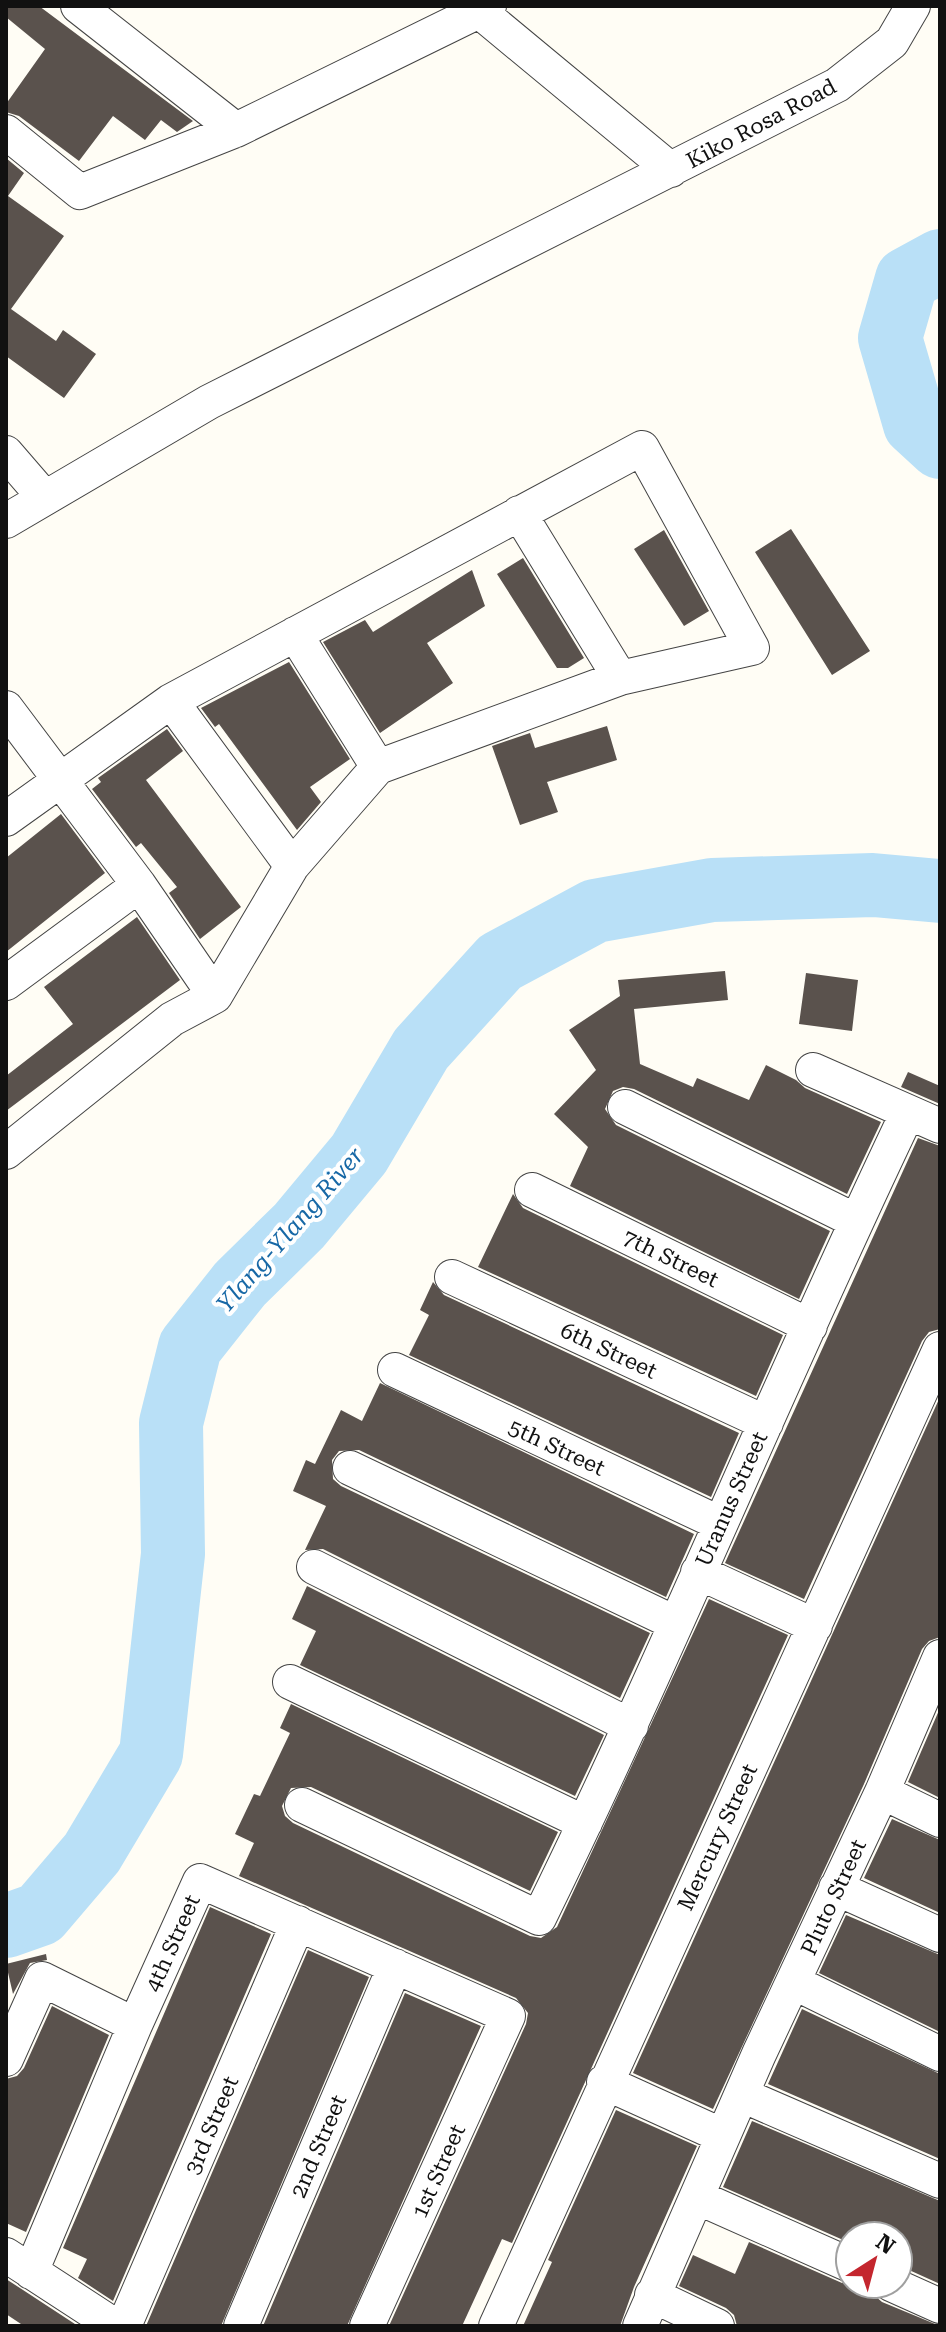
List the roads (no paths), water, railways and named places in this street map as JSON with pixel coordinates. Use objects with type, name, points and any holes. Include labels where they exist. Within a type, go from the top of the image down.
[{"type":"street","points":[[78,6],[236,130]]},
{"type":"street","name":"Kiko Rosa Road","points":[[6,521],[209,402],[837,85],[892,42],[913,6]]},
{"type":"street","points":[[6,132],[80,192],[236,130],[480,8],[671,170]]},
{"type":"street","points":[[6,819],[171,701],[642,448],[752,648],[620,678],[378,767],[292,866],[215,996],[172,1019],[6,1152]]},
{"type":"street","points":[[6,453],[44,497]]},
{"type":"street","points":[[519,513],[620,678]]},
{"type":"street","points":[[295,634],[378,767]]},
{"type":"street","points":[[171,701],[292,866]]},
{"type":"street","points":[[6,708],[139,885],[215,996]]},
{"type":"street","points":[[6,983],[139,885]]},
{"type":"street","points":[[813,1070],[940,1126]]},
{"type":"street","points":[[625,1107],[856,1221]]},
{"type":"street","name":"Uranus Street","points":[[302,1805],[539,1918],[631,1726],[719,1523],[908,1112]]},
{"type":"street","name":"7th Street","points":[[532,1190],[810,1326]]},
{"type":"street","name":"6th Street","points":[[452,1277],[766,1423]]},
{"type":"street","name":"Mercury Street","points":[[496,2326],[604,2082],[940,1349]]},
{"type":"street","name":"5th Street","points":[[395,1370],[719,1523]]},
{"type":"street","points":[[350,1468],[675,1623]]},
{"type":"street","points":[[314,1567],[631,1726]]},
{"type":"street","points":[[698,1572],[815,1626]]},
{"type":"street","name":"Pluto Street","points":[[640,2326],[836,1888],[933,1691],[940,1657]]},
{"type":"street","points":[[290,1682],[585,1823]]},
{"type":"street","points":[[882,1792],[940,1820]]},
{"type":"street","name":"4th Street","points":[[19,2264],[135,2025],[200,1881],[508,2016]]},
{"type":"street","points":[[836,1888],[940,1935]]},
{"type":"street","name":"3rd Street","points":[[124,2326],[298,1923]]},
{"type":"street","name":"2nd Street","points":[[241,2326],[395,1966]]},
{"type":"street","points":[[6,2059],[42,1979],[135,2025]]},
{"type":"street","points":[[793,1982],[940,2054]]},
{"type":"street","name":"1st Street","points":[[367,2326],[508,2016]]},
{"type":"street","points":[[604,2082],[723,2136]]},
{"type":"street","points":[[742,2095],[940,2181]]},
{"type":"street","points":[[697,2197],[834,2258]]},
{"type":"street","points":[[19,2264],[115,2326]]},
{"type":"street","points":[[914,2294],[940,2306]]},
{"type":"street","points":[[652,2295],[717,2326]]},
{"type":"waterway","name":"Ylang-Ylang River","points":[[940,261],[907,279],[890,338],[915,424],[940,447]]},
{"type":"waterway","name":"Ylang-Ylang River","points":[[6,1926],[40,1914],[92,1853],[151,1754],[173,1554],[171,1423],[190,1347],[240,1284],[299,1226],[359,1154],[421,1049],[500,962],[595,911],[712,890],[873,885],[940,891]]}]
